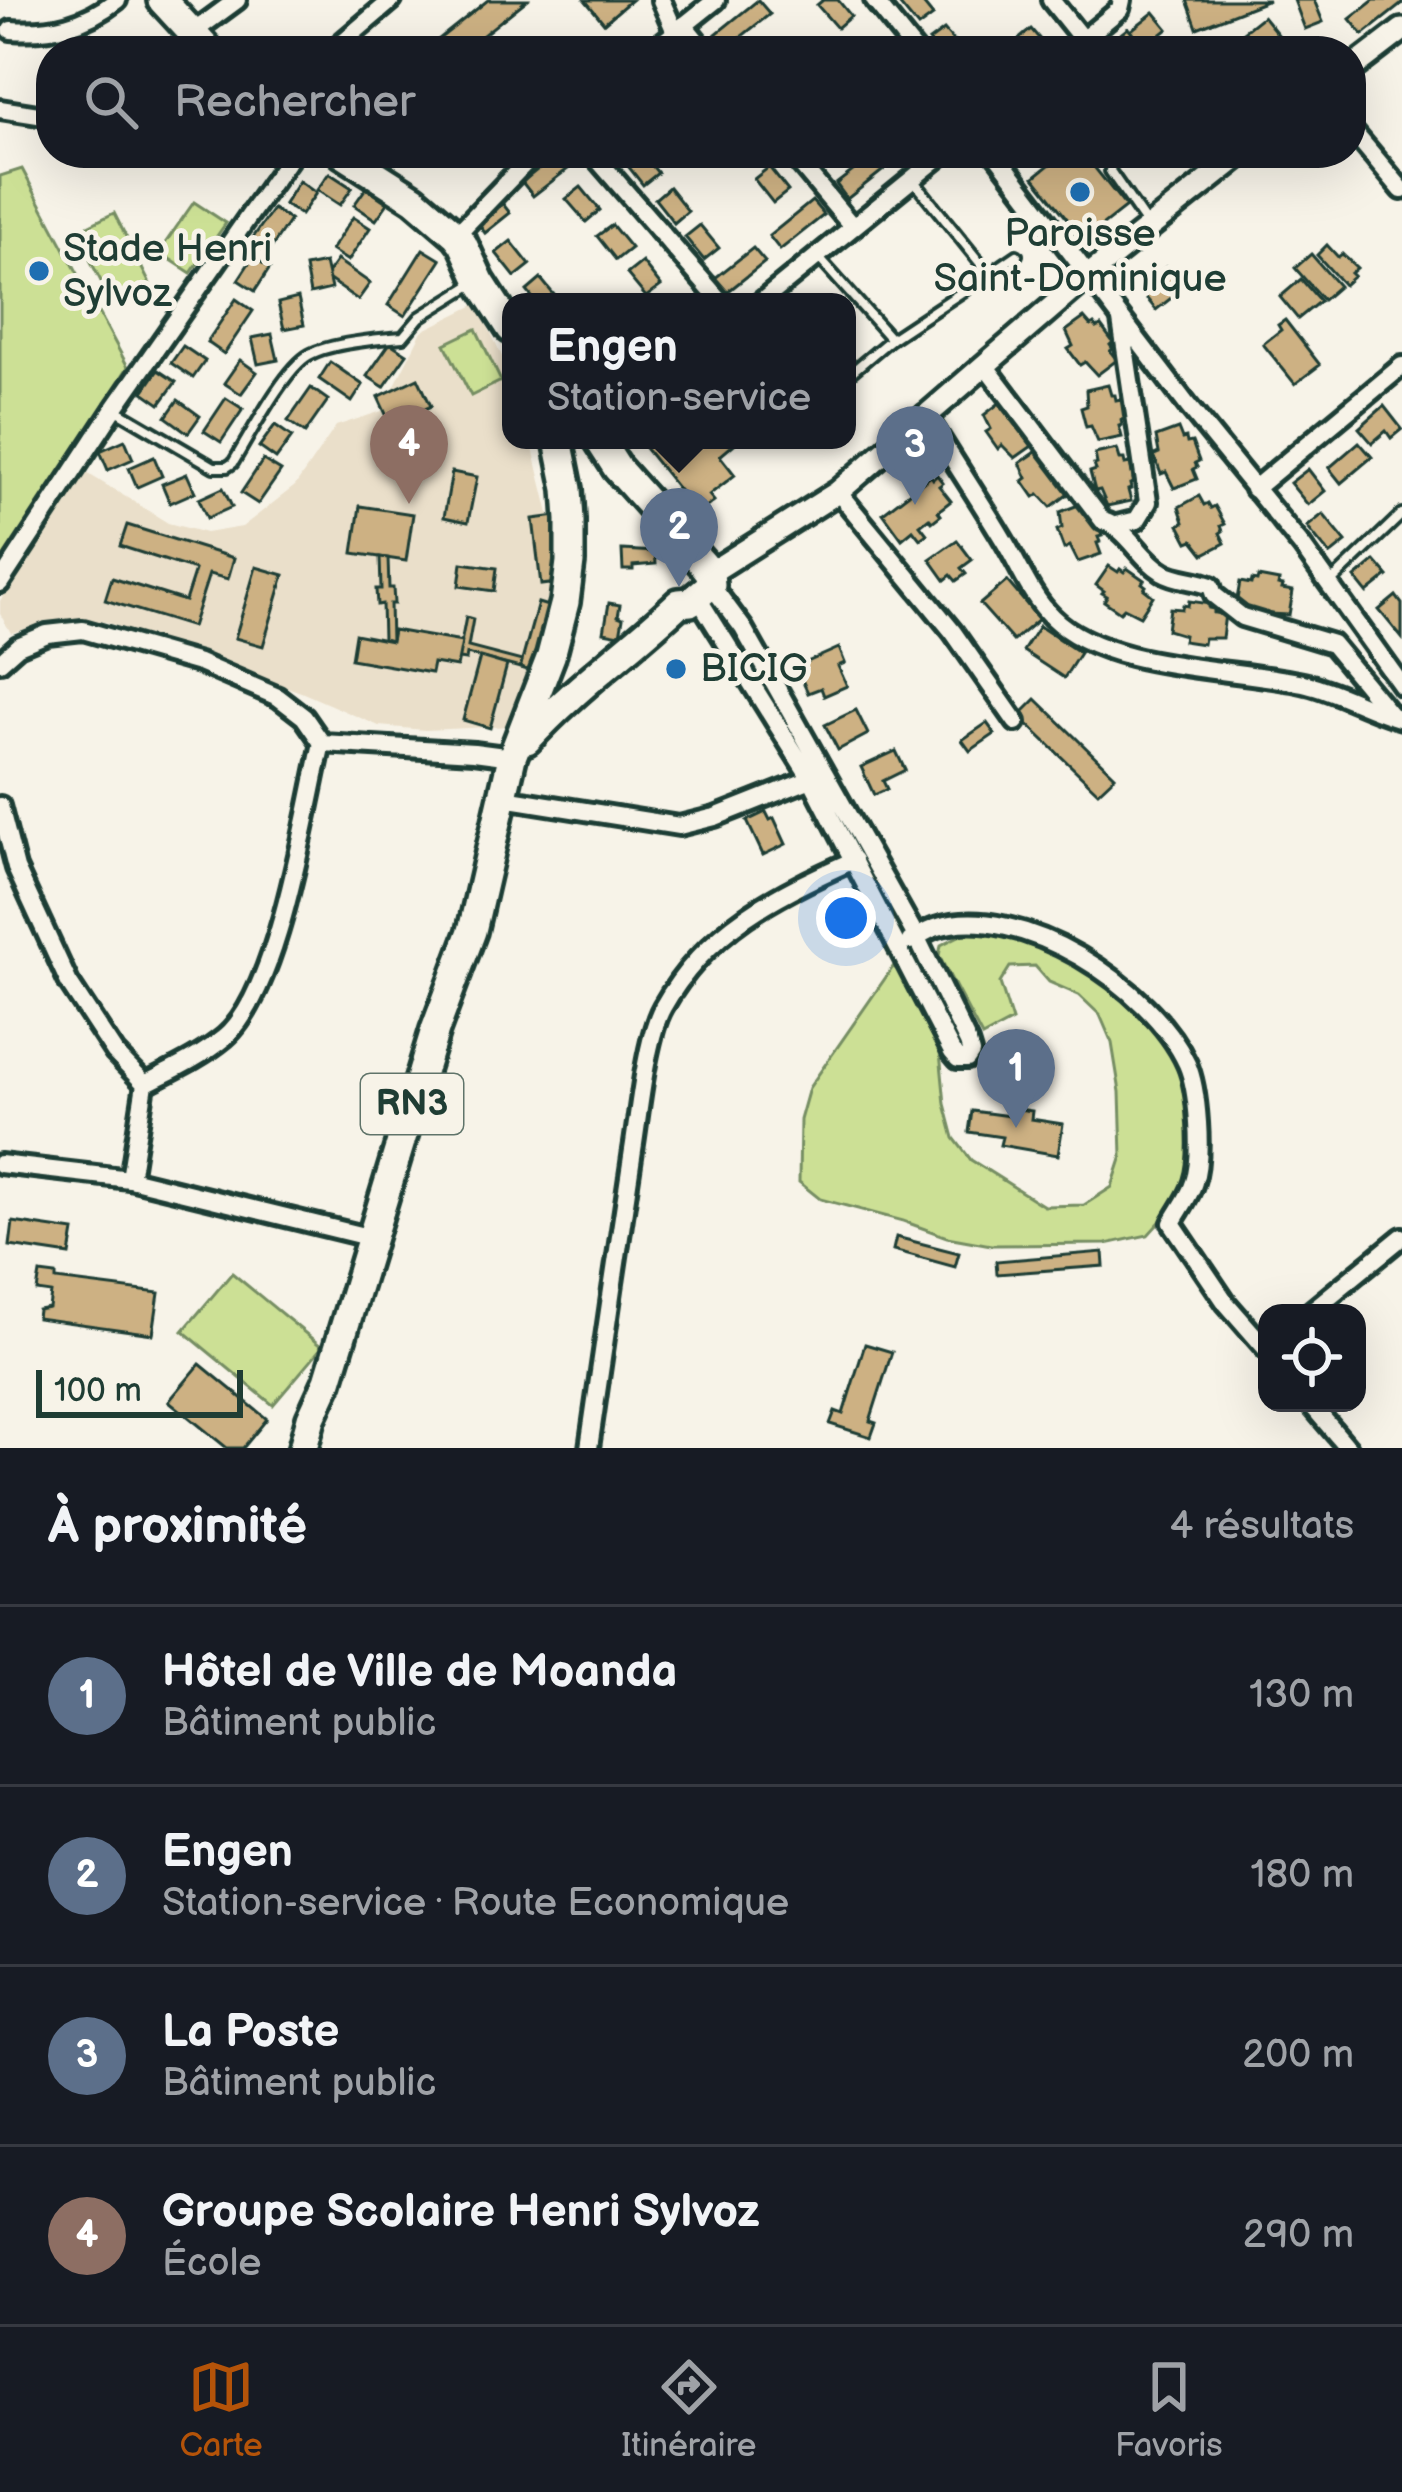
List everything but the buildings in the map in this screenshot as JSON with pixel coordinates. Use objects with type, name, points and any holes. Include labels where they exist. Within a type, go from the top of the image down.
[{"type":"highway","points":[[162,0],[192,36]]},
{"type":"highway","points":[[365,168],[414,199],[456,235],[502,315]]},
{"type":"highway","name":"RN3","points":[[303,1448],[328,1381],[435,1030],[472,931],[512,757],[551,656],[565,602],[571,562],[568,489],[560,449]]},
{"type":"highway","points":[[604,449],[616,468],[690,548],[700,590]]},
{"type":"highway","points":[[568,489],[616,468]]},
{"type":"highway","points":[[690,548],[689,584],[700,590]]},
{"type":"highway","points":[[512,757],[590,677],[700,590]]},
{"type":"highway","points":[[551,656],[573,672],[590,677]]},
{"type":"street","points":[[11,29],[32,32],[64,27],[85,21],[117,0]]},
{"type":"street","points":[[207,36],[237,0]]},
{"type":"street","points":[[350,36],[392,0]]},
{"type":"street","points":[[661,0],[687,36]]},
{"type":"street","points":[[670,36],[716,0]]},
{"type":"street","points":[[874,0],[903,36]]},
{"type":"street","points":[[1051,0],[1071,36]]},
{"type":"street","points":[[1087,36],[1120,9],[1122,0]]},
{"type":"street","points":[[1366,58],[1402,30]]},
{"type":"street","points":[[0,109],[36,115]]},
{"type":"street","points":[[1366,147],[1402,190]]},
{"type":"street","points":[[0,584],[114,409],[282,168]]},
{"type":"street","points":[[456,235],[521,168]]},
{"type":"street","points":[[605,168],[713,293]]},
{"type":"street","points":[[804,168],[852,226]]},
{"type":"street","points":[[772,293],[927,168]]},
{"type":"street","points":[[1006,168],[1329,584],[1402,686]]},
{"type":"street","points":[[700,590],[838,492],[1088,276],[1222,168]]},
{"type":"street","points":[[984,364],[1103,520],[1118,525],[1137,520],[1148,502],[1121,319]]},
{"type":"street","points":[[1254,489],[1402,366]]},
{"type":"street","points":[[925,414],[1032,592],[1069,630],[1151,660],[1313,686],[1397,717]]},
{"type":"street","points":[[838,492],[952,632],[1016,722]]},
{"type":"street","points":[[1118,525],[1136,551],[1166,575],[1211,586],[1214,595],[1242,617],[1332,644],[1397,717]]},
{"type":"street","points":[[700,590],[754,646],[916,938],[968,1043],[967,1060],[952,1052],[811,779],[700,590]]},
{"type":"street","points":[[0,662],[18,646],[47,634],[83,629],[199,663],[278,698],[304,717],[322,743],[270,960],[250,1007],[227,1036],[145,1084]]},
{"type":"street","points":[[322,743],[512,757]]},
{"type":"street","points":[[504,798],[679,826],[715,818],[811,779]]},
{"type":"street","points":[[0,806],[16,868],[69,983],[115,1053],[145,1084]]},
{"type":"street","points":[[589,1448],[639,1111],[660,1011],[707,948],[737,922],[789,889],[854,860]]},
{"type":"street","points":[[898,947],[934,928],[994,925],[1039,937],[1094,963],[1154,1013],[1187,1065],[1199,1115],[1195,1181],[1172,1223],[1226,1303],[1258,1339]]},
{"type":"street","points":[[130,1179],[145,1084]]},
{"type":"street","points":[[0,1164],[130,1179],[372,1238]]},
{"type":"street","points":[[1320,1304],[1402,1237]]},
{"type":"street","points":[[1318,1412],[1348,1448]]},
{"type":"lane","points":[[1110,168],[1149,227]]},
{"type":"lane","points":[[914,179],[989,274]]},
{"type":"lane","points":[[856,368],[891,339],[1017,254]]},
{"type":"lane","points":[[817,256],[850,293]]},
{"type":"lane","points":[[114,409],[214,467],[227,467],[290,373],[309,355],[364,340],[403,337],[420,317],[480,281]]},
{"type":"lane","points":[[856,300],[891,339]]},
{"type":"lane","points":[[1329,584],[1402,514]]},
{"type":"shaded area","points":[[477,304],[502,356],[502,449],[533,449],[570,600],[534,725],[425,730],[379,726],[301,692],[106,622],[62,619],[11,633],[0,614],[0,601],[82,470],[168,523],[206,533],[242,527],[295,486],[336,426],[382,411],[422,331]]},
{"type":"green space","name":"Stade Henri Sylvoz","points":[[22,169],[128,367],[0,565],[0,176]]},
{"type":"green space","points":[[194,202],[226,223],[191,273],[159,252]]},
{"type":"green space","points":[[114,213],[152,288],[114,307],[76,232]]},
{"type":"green space","points":[[476,329],[501,381],[471,396],[445,344]]},
{"type":"green space","points":[[994,931],[1072,955],[1146,1016],[1171,1054],[1188,1096],[1193,1139],[1186,1193],[1148,1235],[1106,1244],[991,1245],[947,1237],[820,1199],[799,1182],[800,1120],[809,1088],[893,967],[905,974],[939,1042],[945,1104],[954,1138],[971,1160],[1044,1206],[1084,1205],[1112,1187],[1122,1156],[1120,1092],[1112,1043],[1100,1015],[1079,995],[1049,982],[1035,966],[1010,967],[1000,983],[1012,1021],[982,1037],[939,956],[941,945],[967,932]]},
{"type":"green space","points":[[232,1273],[322,1347],[273,1405],[183,1331]]},
{"type":"place","name":"Paroisse Saint-Dominique","points":[[1080,192]]},
{"type":"place","name":"Stade Henri Sylvoz","points":[[39,271]]},
{"type":"place","name":"Groupe Scolaire Henri Sylvoz","points":[[409,504]]},
{"type":"place","name":"La Poste","points":[[915,505]]},
{"type":"place","name":"Engen","points":[[679,587]]},
{"type":"place","name":"BICIG","points":[[676,669]]},
{"type":"place","name":"Hôtel de Ville de Moanda","points":[[1016,1128]]}]
